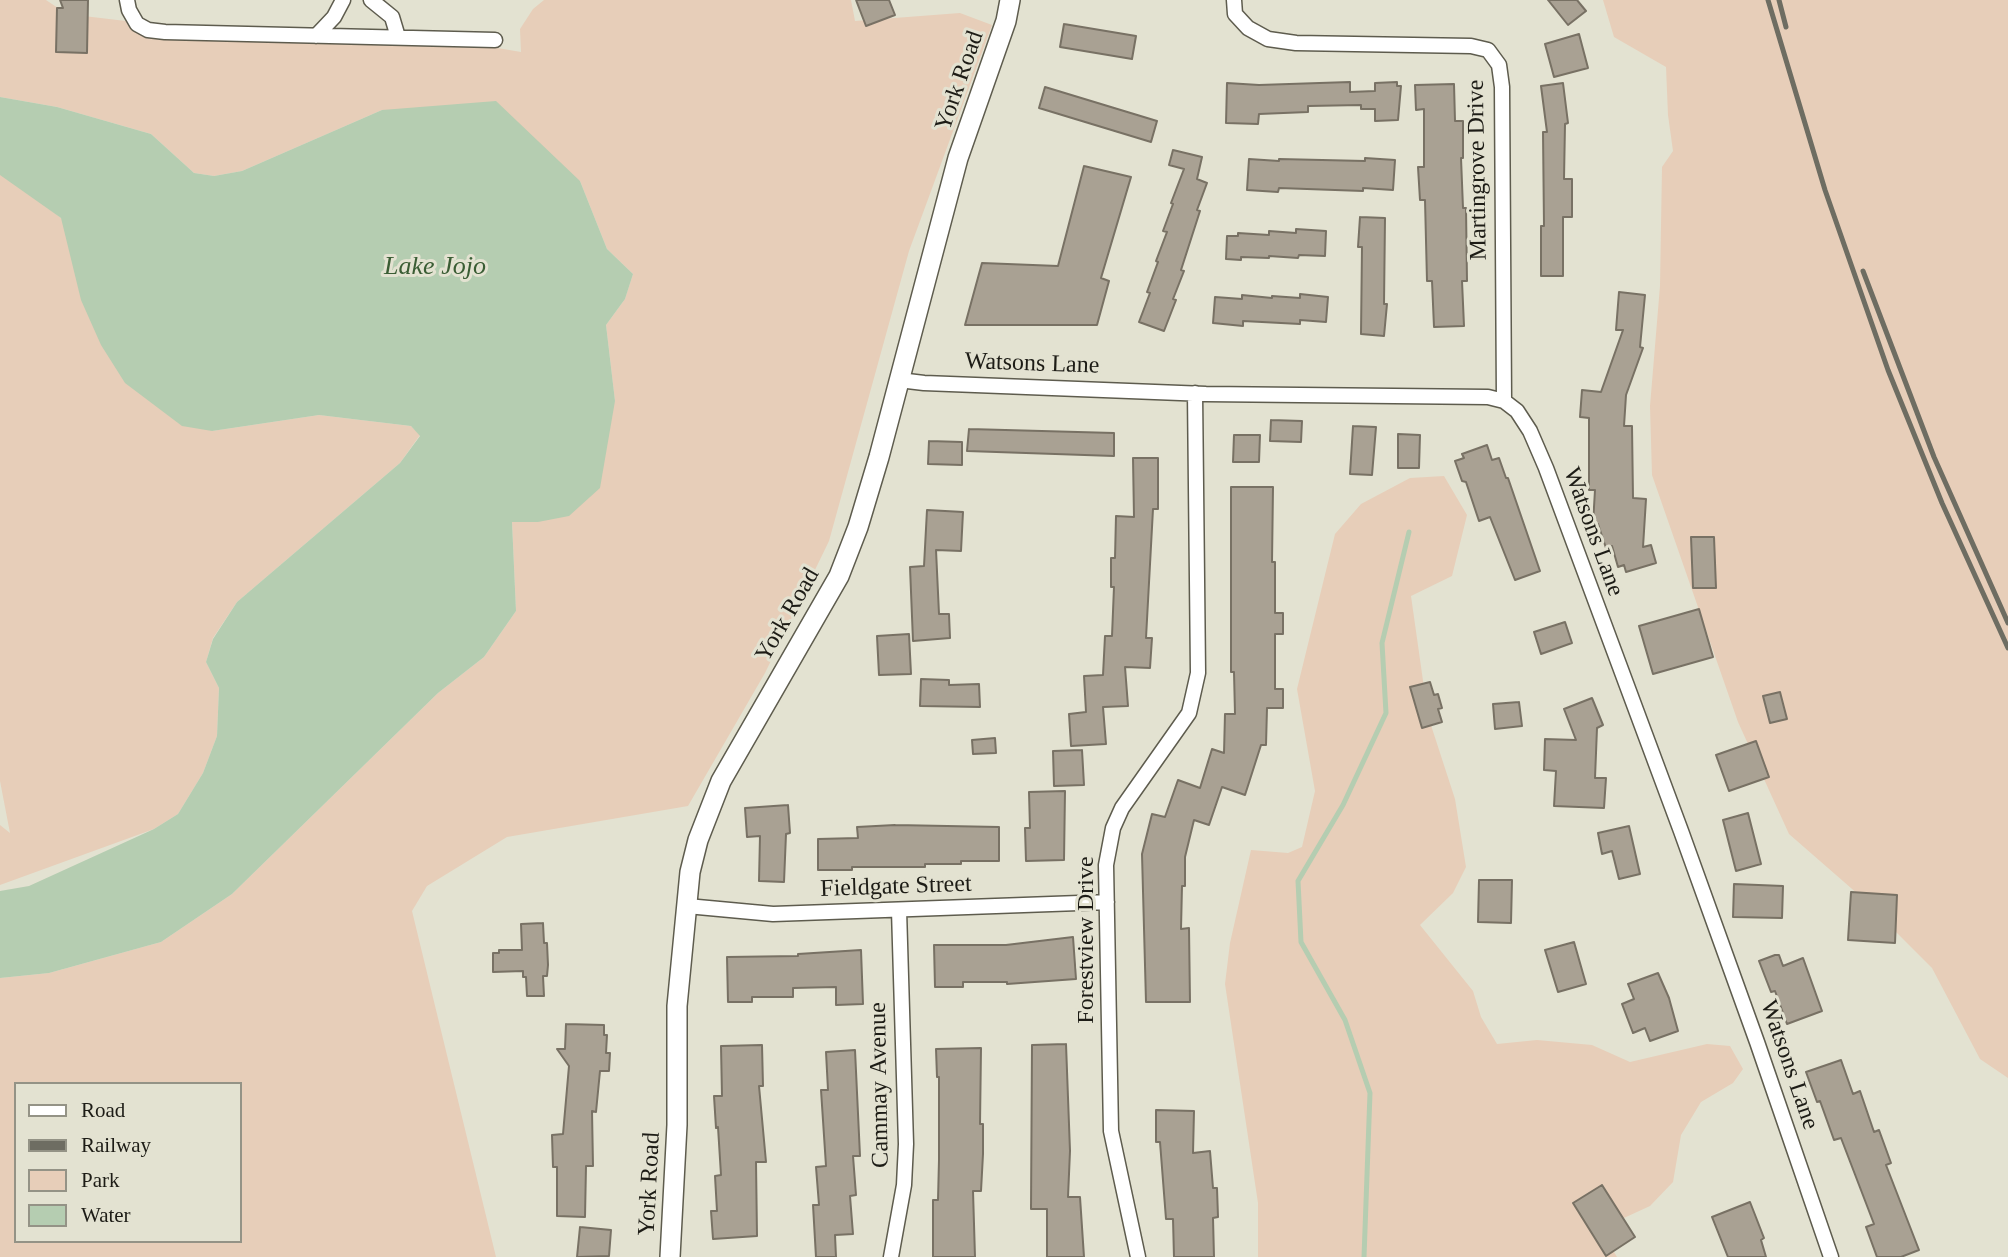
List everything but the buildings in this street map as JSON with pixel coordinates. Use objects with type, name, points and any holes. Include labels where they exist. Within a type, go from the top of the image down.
[{"type":"street","points":[[127,0],[137,24],[148,30],[495,40]]},
{"type":"street","points":[[316,36],[334,17],[343,0]]},
{"type":"street","points":[[371,0],[392,17],[398,37]]},
{"type":"street","name":"York Road","points":[[670,1257],[677,1125],[677,1006],[690,872],[706,816],[721,780],[839,576],[858,527],[876,469],[958,158],[1006,21],[1010,0]]},
{"type":"street","name":"Martingrove Drive","points":[[1234,0],[1235,14],[1248,28],[1268,39],[1296,43],[1471,46],[1488,50],[1499,65],[1502,87],[1504,401]]},
{"type":"street","name":"Watsons Lane","points":[[899,380],[1195,393],[1488,397],[1504,401],[1517,411],[1530,431],[1546,468],[1753,1030],[1831,1257]]},
{"type":"street","name":"Forestview Drive","points":[[1138,1257],[1111,1130],[1106,865],[1113,828],[1127,800],[1189,713],[1198,673],[1195,393]]},
{"type":"street","name":"Fieldgate Street","points":[[687,906],[773,914],[1107,902]]},
{"type":"street","name":"Cammay Avenue","points":[[891,1257],[904,1185],[906,1144],[899,910]]},
{"type":"green space","points":[[0,0],[46,0],[67,14],[134,22],[330,34],[421,35],[521,52],[520,29],[533,9],[544,0],[851,0],[855,21],[960,13],[992,25],[909,251],[829,541],[765,673],[688,806],[507,837],[427,886],[412,911],[496,1257],[0,1257],[0,978],[49,973],[161,942],[232,894],[438,693],[484,657],[516,611],[512,521],[538,522],[615,401],[606,325],[625,299],[633,274],[607,249],[580,181],[382,110],[242,171],[214,176],[194,173],[151,134],[57,107],[0,97]]},
{"type":"green space","points":[[1603,0],[2008,0],[2008,1078],[1980,1059],[1932,968],[1859,895],[1789,834],[1738,722],[1652,475],[1650,406],[1660,286],[1662,167],[1673,151],[1666,67],[1614,37]]},
{"type":"green space","points":[[0,169],[61,218],[212,431],[319,415],[411,426],[420,435],[400,463],[237,602],[213,638],[206,662],[219,688],[217,736],[203,773],[178,814],[154,829],[0,885],[0,825],[10,833],[0,781]]},
{"type":"green space","points":[[1444,476],[1467,515],[1452,576],[1411,596],[1428,716],[1455,799],[1466,867],[1453,893],[1420,925],[1473,991],[1481,1017],[1497,1044],[1537,1040],[1592,1045],[1630,1062],[1707,1044],[1730,1046],[1743,1069],[1733,1083],[1701,1102],[1681,1135],[1673,1182],[1650,1206],[1600,1229],[1617,1257],[1258,1257],[1258,1203],[1225,984],[1230,943],[1251,850],[1288,853],[1302,847],[1315,791],[1297,689],[1335,534],[1361,504],[1410,478]]},
{"type":"water","name":"Lake Jojo","points":[[0,97],[57,107],[151,134],[194,173],[214,176],[242,171],[382,110],[496,101],[580,181],[607,249],[633,274],[625,299],[606,325],[615,401],[600,488],[569,516],[538,522],[512,522],[516,611],[484,657],[438,693],[232,894],[161,942],[49,973],[0,978],[0,891],[29,886],[154,829],[178,814],[203,773],[217,736],[219,688],[206,662],[213,639],[237,602],[400,463],[420,436],[411,426],[319,415],[212,431],[182,426],[125,383],[101,345],[81,300],[61,218],[0,175]]},
{"type":"waterway","points":[[1364,1257],[1370,1093],[1345,1020],[1301,942],[1298,881],[1343,805],[1386,713],[1382,643],[1409,532]]},
{"type":"railway","points":[[1768,0],[1825,190],[1888,370],[1942,503],[2008,648]]},
{"type":"railway","points":[[1779,0],[1786,27]]},
{"type":"railway","points":[[1863,271],[1934,457],[2008,623]]}]
